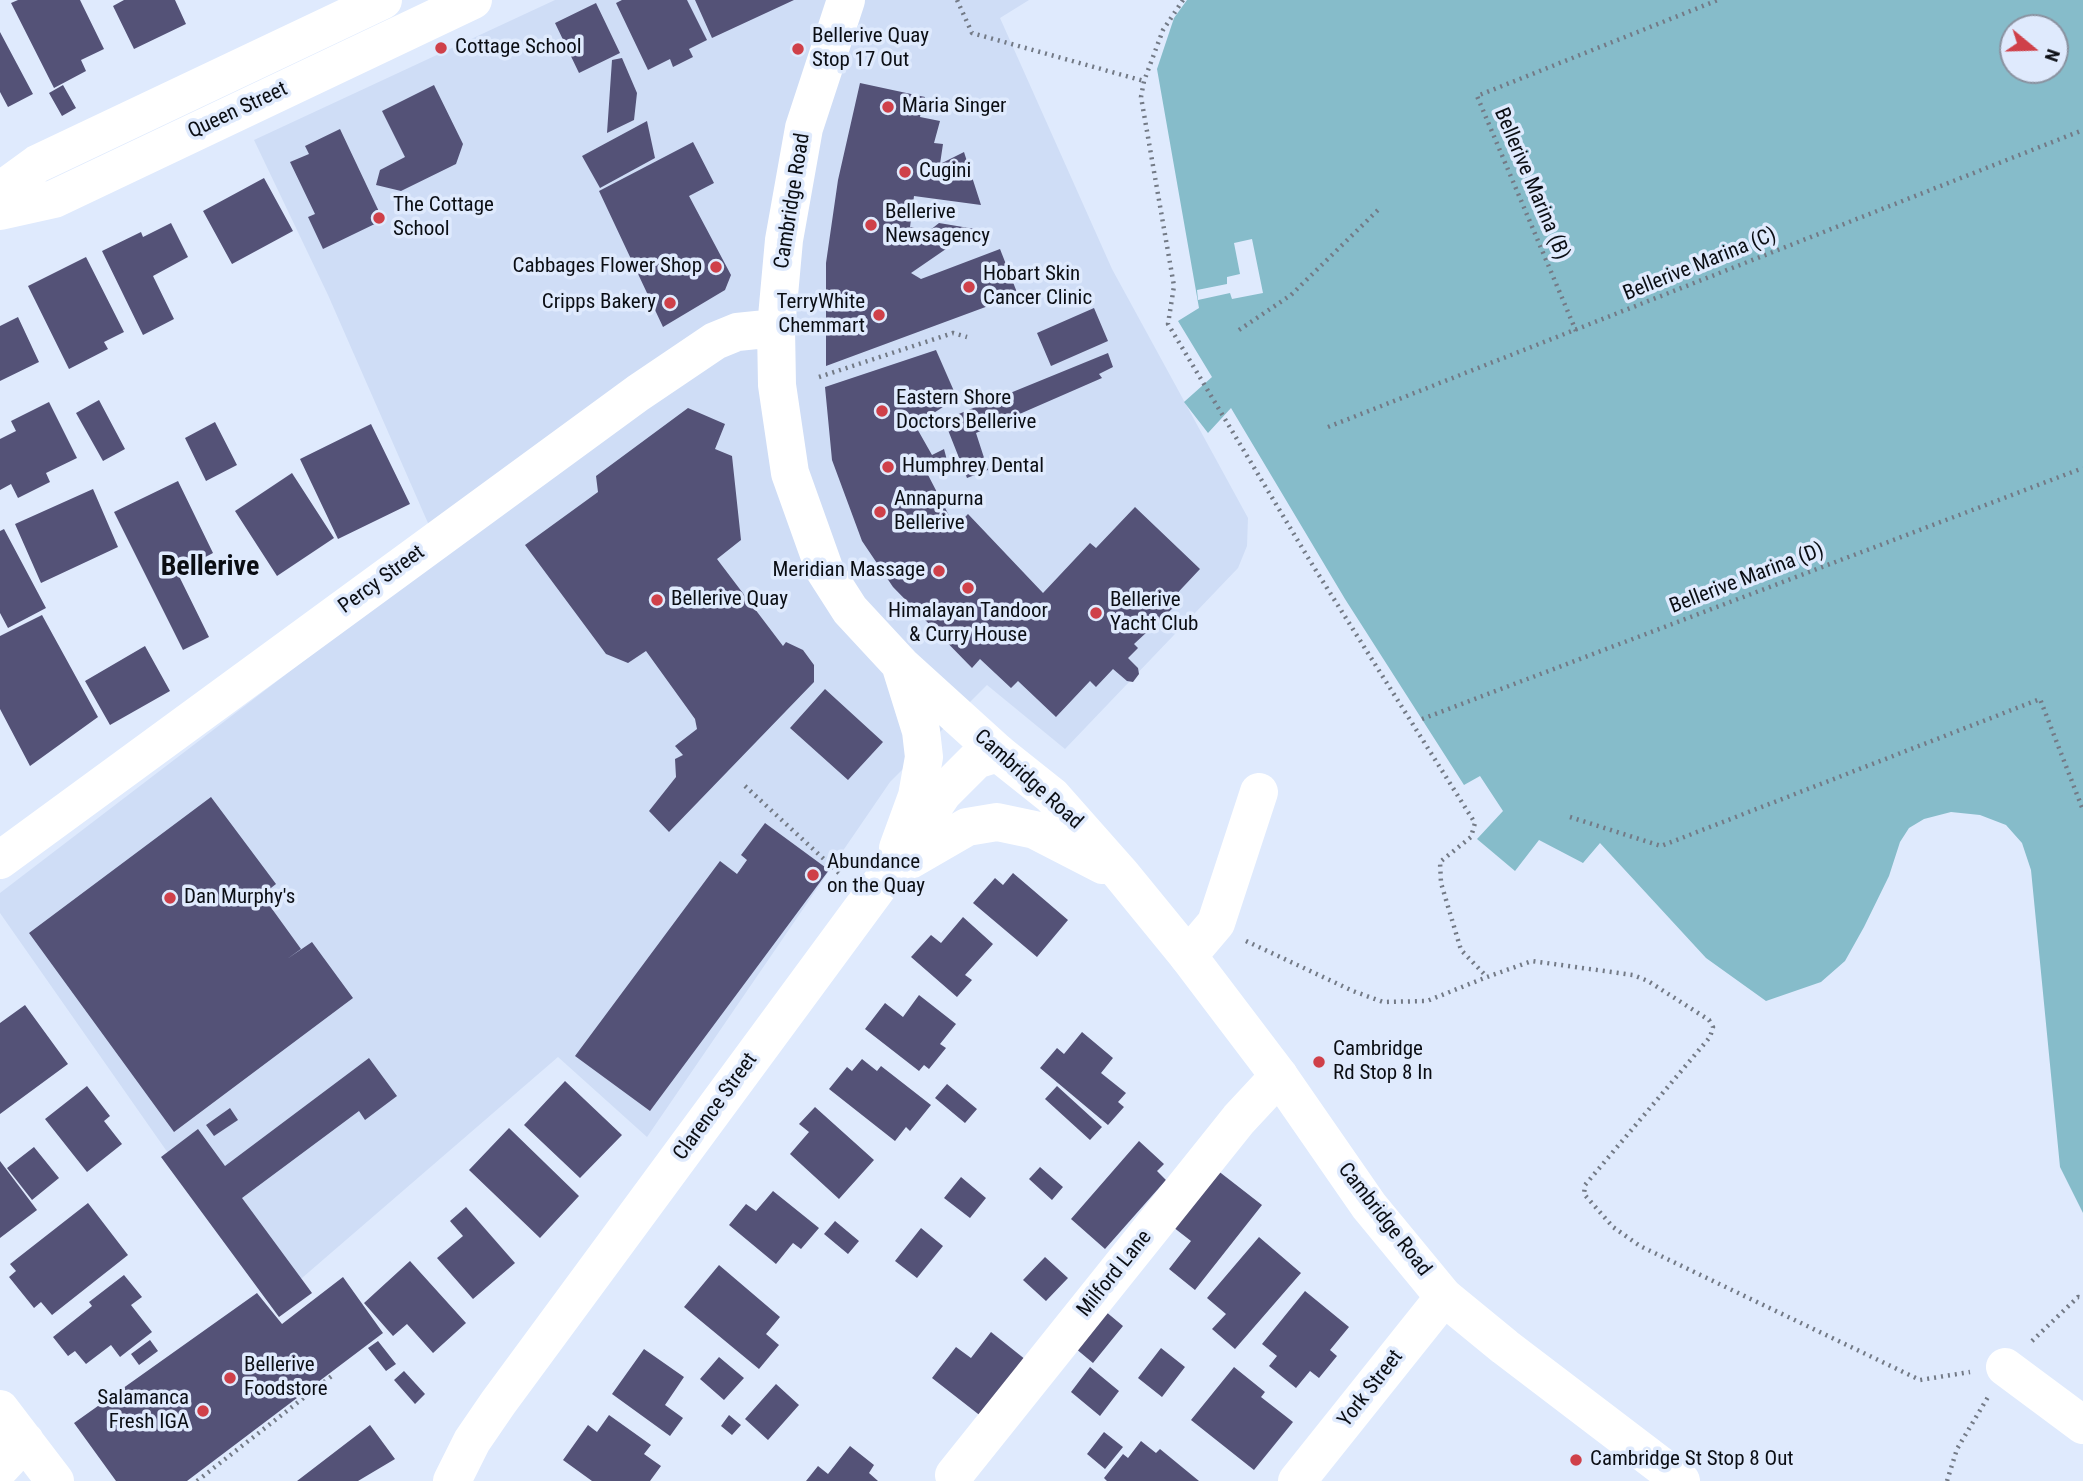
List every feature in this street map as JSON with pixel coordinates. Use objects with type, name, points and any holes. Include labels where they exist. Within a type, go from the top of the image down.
[{"type":"street","name":"Queen Street","points":[[0,191],[37,164],[383,0]]},
{"type":"street","name":"Queen Street","points":[[0,211],[54,199],[473,0]]},
{"type":"street","name":"Cambridge Road","points":[[846,0],[814,88],[804,128],[784,240],[776,328],[781,427],[790,473],[803,517],[825,571],[850,610],[901,665],[998,753],[1052,796],[1121,874],[1188,956],[1279,1076],[1369,1206],[1444,1297],[1681,1481]]},
{"type":"street","name":"Percy Street","points":[[0,860],[638,393],[715,341],[737,332],[776,328]]},
{"type":"street","points":[[889,872],[917,796],[924,757],[921,731],[901,665]]},
{"type":"street","name":"Clarence Street","points":[[452,1481],[471,1441],[498,1403],[889,872],[943,793],[976,760],[998,753]]},
{"type":"street","points":[[1188,956],[1216,923],[1259,792]]},
{"type":"street","points":[[889,872],[967,827],[997,822],[1042,833],[1121,874]]},
{"type":"street","name":"Milford Lane","points":[[954,1475],[1239,1119],[1279,1076]]},
{"type":"street","name":"York Street","points":[[1297,1481],[1444,1297]]},
{"type":"street","points":[[2005,1367],[2083,1425]]},
{"type":"street","points":[[0,1409],[55,1481]]},
{"type":"street","points":[[0,1468],[25,1441]]},
{"type":"path","points":[[957,0],[972,33],[1144,81]]},
{"type":"path","points":[[1183,0],[1163,30],[1144,81],[1142,97],[1174,286],[1168,324],[1310,561],[1475,823],[1471,837],[1440,862],[1441,883],[1461,950],[1487,977]]},
{"type":"path","name":"Bellerive Marina (B)","points":[[1576,331],[1477,96],[1718,0]]},
{"type":"path","name":"Bellerive Marina (C)","points":[[1328,427],[2083,130]]},
{"type":"path","points":[[1238,330],[1292,295],[1378,209]]},
{"type":"path","points":[[819,377],[953,332],[967,337]]},
{"type":"path","name":"Bellerive Marina (D)","points":[[1422,719],[2083,468]]},
{"type":"path","points":[[1570,817],[1661,846],[2040,699],[2083,810]]},
{"type":"path","points":[[745,786],[840,874]]},
{"type":"path","points":[[1216,923],[1240,938],[1353,991],[1383,1002],[1427,1001],[1532,961],[1633,975],[1648,981],[1709,1020],[1713,1027],[1710,1037],[1585,1185],[1584,1194],[1613,1227],[1640,1246],[1920,1380],[2005,1367]]},
{"type":"path","points":[[1947,1481],[1957,1449],[2005,1367],[2078,1297],[2083,1298]]},
{"type":"path","points":[[197,1481],[333,1376]]},
{"type":"shaded area","points":[[555,0],[1029,0],[1000,18],[1112,269],[1248,518],[1247,546],[1238,568],[1065,749],[987,685],[890,782],[647,1137],[558,1057],[273,1303],[0,913],[0,893],[442,555],[328,295],[254,140]]},
{"type":"shaded area","points":[[1187,0],[2083,0],[2083,1213],[2060,1167],[2031,870],[2022,843],[2006,825],[1980,815],[1951,812],[1924,819],[1909,828],[1900,842],[1889,876],[1845,961],[1821,982],[1766,1001],[1706,958],[1600,843],[1583,863],[1539,840],[1515,871],[1477,839],[1503,811],[1480,776],[1464,785],[1345,599],[1231,408],[1208,433],[1184,402],[1212,377],[1178,321],[1199,308],[1157,69],[1174,18]]},
{"type":"pier","points":[[1252,239],[1263,293],[1232,299],[1230,293],[1198,300],[1197,290],[1227,284],[1227,277],[1240,274],[1234,243]]},
{"type":"building","points":[[18,0],[80,0],[104,49],[81,60],[86,71],[54,88],[11,3]]},
{"type":"building","points":[[124,0],[175,0],[186,24],[134,49],[113,6]]},
{"type":"building","points":[[622,0],[687,0],[707,40],[689,49],[693,57],[673,67],[670,59],[648,70],[616,3]]},
{"type":"building","points":[[695,0],[794,0],[712,38]]},
{"type":"building","points":[[596,3],[620,53],[579,73],[555,23]]},
{"type":"building","points":[[0,32],[33,94],[8,107],[0,92]]},
{"type":"building","points":[[622,58],[637,93],[634,120],[607,133],[612,60]]},
{"type":"building","points":[[860,83],[925,97],[920,117],[940,121],[934,143],[943,144],[940,164],[964,152],[981,205],[914,196],[910,227],[929,231],[939,223],[975,229],[911,273],[921,279],[1000,249],[1018,295],[826,366],[826,263],[838,180]]},
{"type":"building","points":[[63,85],[76,108],[62,116],[49,93]]},
{"type":"building","points":[[434,85],[463,144],[456,164],[401,191],[376,185],[380,170],[405,157],[382,111]]},
{"type":"building","points":[[647,121],[655,158],[600,188],[582,156]]},
{"type":"building","points":[[340,129],[383,220],[323,249],[308,217],[315,214],[290,162],[309,154],[305,146]]},
{"type":"building","points":[[693,142],[714,183],[689,196],[731,275],[725,290],[663,327],[599,191]]},
{"type":"building","points":[[264,178],[293,231],[232,264],[203,211]]},
{"type":"building","points":[[171,223],[188,257],[153,276],[174,319],[143,335],[102,251],[141,232],[143,237]]},
{"type":"building","points":[[86,257],[124,332],[104,342],[108,349],[69,369],[28,286]]},
{"type":"building","points":[[1094,308],[1108,341],[1051,366],[1037,333]]},
{"type":"building","points":[[18,317],[39,362],[0,381],[0,326]]},
{"type":"building","points":[[936,350],[957,398],[915,425],[932,455],[944,449],[948,464],[927,473],[955,527],[968,514],[1043,593],[1090,543],[1096,548],[1135,507],[1200,569],[1169,602],[1174,607],[1134,644],[1138,648],[1128,658],[1138,668],[1139,674],[1133,682],[1127,681],[1113,669],[1096,687],[1090,681],[1056,717],[1018,681],[1011,688],[980,659],[972,668],[893,587],[862,541],[832,460],[825,387]]},
{"type":"building","points":[[1108,353],[1113,367],[1099,374],[1102,378],[976,433],[988,470],[967,478],[944,420]]},
{"type":"building","points":[[99,400],[125,449],[103,461],[76,413]]},
{"type":"building","points":[[49,402],[77,458],[46,473],[50,482],[18,498],[11,484],[0,490],[0,439],[16,431],[11,421]]},
{"type":"building","name":"Bellerive Quay","points":[[688,408],[725,424],[715,449],[732,456],[741,540],[717,559],[783,646],[786,642],[803,650],[814,665],[814,682],[669,832],[649,811],[676,777],[675,759],[683,755],[675,746],[697,729],[695,719],[646,651],[628,663],[606,654],[525,545],[598,492],[596,476]]},
{"type":"building","points":[[215,422],[237,465],[206,481],[185,438]]},
{"type":"building","points":[[371,424],[410,504],[338,539],[300,459]]},
{"type":"building","points":[[292,473],[334,538],[277,576],[235,511]]},
{"type":"building","points":[[178,481],[213,553],[177,572],[209,637],[183,650],[114,512]]},
{"type":"building","points":[[93,489],[118,547],[41,583],[15,524]]},
{"type":"building","points":[[4,529],[46,608],[8,628],[0,613],[0,531]]},
{"type":"building","points":[[42,615],[98,717],[30,766],[0,709],[0,636]]},
{"type":"building","points":[[145,646],[170,691],[110,725],[85,681]]},
{"type":"building","points":[[825,689],[883,742],[848,780],[790,728]]},
{"type":"building","points":[[211,797],[276,884],[262,895],[301,949],[287,959],[312,942],[353,998],[174,1132],[29,933]]},
{"type":"building","points":[[765,823],[829,870],[650,1111],[575,1056],[720,861],[737,874],[747,860],[741,855]]},
{"type":"building","points":[[1013,873],[1068,920],[1037,957],[973,903],[995,878],[1003,885]]},
{"type":"building","points":[[963,917],[993,944],[965,975],[972,980],[957,997],[911,957],[931,935],[941,943]]},
{"type":"building","points":[[919,995],[956,1024],[940,1044],[946,1048],[929,1069],[924,1065],[919,1071],[865,1029],[885,1003],[903,1017]]},
{"type":"building","points":[[25,1005],[68,1064],[0,1114],[0,1023]]},
{"type":"building","points":[[1082,1032],[1113,1058],[1101,1073],[1126,1093],[1118,1102],[1124,1107],[1108,1125],[1040,1068],[1057,1048],[1064,1054]]},
{"type":"building","points":[[369,1058],[397,1096],[365,1120],[359,1111],[242,1198],[312,1293],[279,1317],[161,1157],[198,1129],[225,1166]]},
{"type":"building","points":[[862,1059],[877,1071],[881,1066],[931,1105],[910,1131],[906,1127],[895,1141],[829,1089],[847,1067],[852,1071]]},
{"type":"building","points":[[565,1081],[622,1135],[580,1178],[524,1125]]},
{"type":"building","points":[[947,1084],[977,1109],[965,1123],[935,1098]]},
{"type":"building","points":[[87,1086],[110,1116],[104,1121],[122,1144],[87,1172],[45,1119]]},
{"type":"building","points":[[1057,1086],[1102,1127],[1090,1140],[1045,1099]]},
{"type":"building","points":[[815,1107],[874,1160],[839,1199],[790,1154],[809,1132],[799,1124]]},
{"type":"building","points":[[230,1108],[238,1120],[214,1136],[206,1125]]},
{"type":"building","points":[[509,1128],[579,1196],[540,1238],[469,1170]]},
{"type":"building","points":[[1139,1141],[1164,1164],[1157,1171],[1166,1180],[1105,1249],[1071,1219]]},
{"type":"building","points":[[34,1147],[59,1178],[32,1200],[7,1168]]},
{"type":"building","points":[[0,1161],[37,1210],[0,1238]]},
{"type":"building","points":[[1040,1167],[1063,1187],[1052,1200],[1029,1179]]},
{"type":"building","points":[[1217,1170],[1262,1205],[1195,1290],[1169,1269],[1191,1241],[1173,1227]]},
{"type":"building","points":[[961,1177],[986,1198],[970,1218],[944,1198]]},
{"type":"building","points":[[773,1191],[819,1228],[801,1249],[793,1243],[776,1264],[729,1225],[746,1204],[756,1211]]},
{"type":"building","points":[[88,1203],[128,1255],[52,1315],[41,1302],[34,1308],[9,1277],[16,1271],[10,1264]]},
{"type":"building","points":[[466,1207],[515,1263],[473,1299],[437,1258],[463,1236],[450,1221]]},
{"type":"building","points":[[835,1221],[859,1241],[848,1254],[824,1234]]},
{"type":"building","points":[[921,1228],[943,1246],[917,1278],[895,1261]]},
{"type":"building","points":[[1259,1237],[1301,1273],[1235,1349],[1212,1329],[1226,1314],[1207,1298]]},
{"type":"building","points":[[1045,1257],[1068,1278],[1046,1301],[1023,1280]]},
{"type":"building","points":[[410,1261],[466,1323],[433,1353],[407,1324],[393,1336],[364,1303]]},
{"type":"building","points":[[719,1265],[780,1317],[766,1334],[779,1345],[759,1369],[684,1307]]},
{"type":"building","points":[[124,1275],[142,1297],[131,1305],[152,1332],[120,1357],[111,1345],[86,1364],[75,1351],[68,1356],[53,1337],[92,1306],[89,1302]]},
{"type":"building","name":"Bellerive Foodstore","points":[[343,1277],[383,1333],[187,1481],[116,1481],[74,1423],[257,1293],[282,1324]]},
{"type":"building","points":[[1305,1291],[1349,1327],[1330,1350],[1337,1356],[1319,1378],[1310,1371],[1296,1388],[1269,1366],[1277,1356],[1262,1344]]},
{"type":"building","points":[[1105,1311],[1123,1326],[1093,1363],[1075,1348]]},
{"type":"building","points":[[991,1332],[1026,1360],[982,1417],[932,1378],[956,1347],[971,1358]]},
{"type":"building","points":[[150,1340],[158,1351],[139,1365],[131,1354]]},
{"type":"building","points":[[378,1341],[396,1364],[386,1371],[368,1348]]},
{"type":"building","points":[[1161,1348],[1185,1367],[1162,1397],[1138,1378]]},
{"type":"building","points":[[644,1349],[684,1377],[665,1405],[683,1418],[670,1436],[612,1394]]},
{"type":"building","points":[[719,1357],[744,1378],[724,1400],[700,1379]]},
{"type":"building","points":[[1090,1367],[1119,1391],[1100,1416],[1071,1392]]},
{"type":"building","points":[[1234,1367],[1265,1392],[1261,1397],[1293,1422],[1254,1470],[1191,1420]]},
{"type":"building","points":[[404,1371],[425,1394],[415,1404],[394,1380]]},
{"type":"building","points":[[776,1384],[799,1405],[768,1440],[745,1419]]},
{"type":"building","points":[[609,1415],[651,1445],[644,1454],[661,1466],[650,1481],[592,1481],[563,1460],[588,1425],[597,1432]]},
{"type":"building","points":[[729,1415],[741,1425],[732,1435],[721,1426]]},
{"type":"building","points":[[370,1425],[395,1459],[358,1481],[297,1481]]},
{"type":"building","points":[[1104,1432],[1123,1447],[1105,1469],[1087,1454]]},
{"type":"building","points":[[1141,1441],[1156,1453],[1160,1449],[1199,1481],[1107,1481],[1104,1478],[1123,1454],[1128,1458]]},
{"type":"building","points":[[850,1446],[874,1465],[869,1473],[878,1481],[806,1481],[818,1466],[828,1474]]},
{"type":"place","name":"Cottage School","points":[[441,48]]},
{"type":"place","name":"Bellerive Quay Stop 17 Out","points":[[798,49]]},
{"type":"place","name":"Maria Singer","points":[[888,107]]},
{"type":"place","name":"Cugini","points":[[905,172]]},
{"type":"place","name":"The Cottage School","points":[[379,218]]},
{"type":"place","name":"Bellerive Newsagency","points":[[871,225]]},
{"type":"place","name":"Cabbages Flower Shop","points":[[716,267]]},
{"type":"place","name":"Hobart Skin Cancer Clinic","points":[[969,287]]},
{"type":"place","name":"Cripps Bakery","points":[[670,303]]},
{"type":"place","name":"TerryWhite Chemmart","points":[[879,315]]},
{"type":"place","name":"Eastern Shore Doctors Bellerive","points":[[882,411]]},
{"type":"place","name":"Humphrey Dental","points":[[888,467]]},
{"type":"place","name":"Annapurna Bellerive","points":[[880,512]]},
{"type":"place","name":"Meridian Massage","points":[[939,571]]},
{"type":"place","name":"Himalayan Tandoor & Curry House","points":[[968,588]]},
{"type":"place","name":"Bellerive Quay","points":[[657,600]]},
{"type":"place","name":"Bellerive Yacht Club","points":[[1096,613]]},
{"type":"place","name":"Abundance on the Quay","points":[[813,875]]},
{"type":"place","name":"Dan Murphy's","points":[[170,898]]},
{"type":"place","name":"Cambridge Rd Stop 8 In","points":[[1319,1062]]},
{"type":"place","name":"Bellerive Foodstore","points":[[230,1378]]},
{"type":"place","name":"Salamanca Fresh IGA","points":[[203,1411]]},
{"type":"place","name":"Cambridge St Stop 8 Out","points":[[1576,1460]]},
{"type":"district","name":"Bellerive","points":[[210,568]]}]
